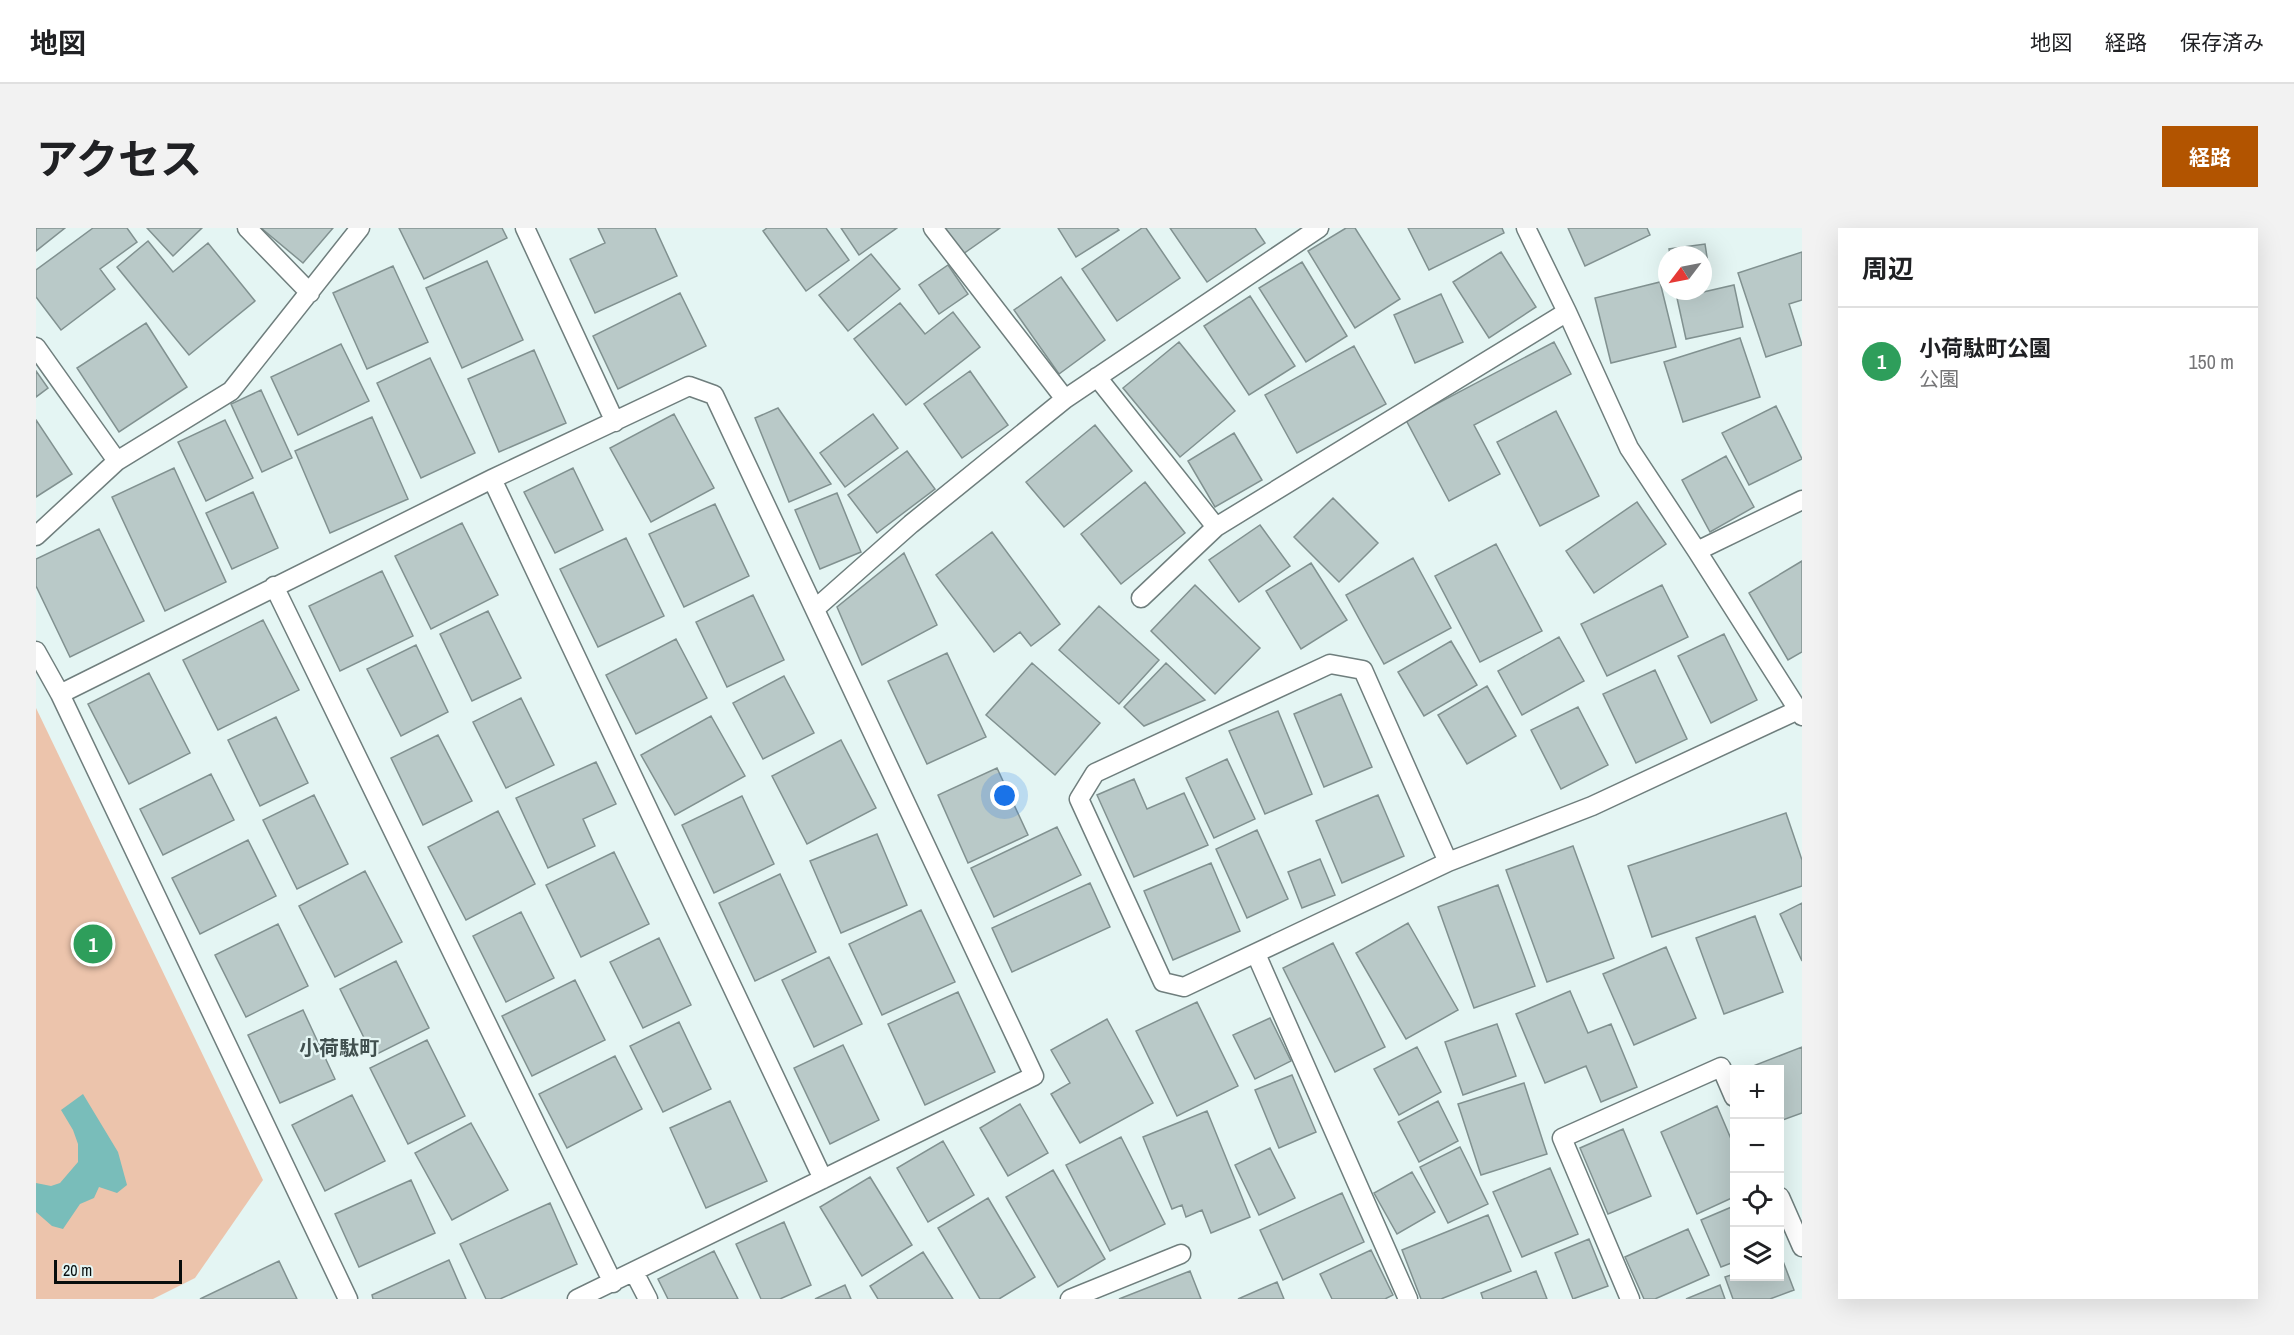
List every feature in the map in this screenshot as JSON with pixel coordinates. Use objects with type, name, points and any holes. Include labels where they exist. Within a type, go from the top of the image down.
[{"type":"lane","points":[[247,228],[310,293]]},
{"type":"lane","points":[[36,536],[117,461],[231,391],[360,228]]},
{"type":"lane","points":[[525,228],[615,422]]},
{"type":"lane","points":[[933,228],[1065,399]]},
{"type":"lane","points":[[816,608],[911,524],[1065,399],[1318,228]]},
{"type":"lane","points":[[1448,862],[1363,670],[1330,664],[1095,773],[1078,800],[1164,982],[1184,987],[1448,862],[1592,806],[1800,713],[1698,550],[1629,448],[1526,228]]},
{"type":"lane","points":[[1141,598],[1216,527],[1567,312]]},
{"type":"lane","points":[[36,347],[117,461]]},
{"type":"lane","points":[[1097,377],[1216,527]]},
{"type":"lane","points":[[60,694],[492,479],[689,386],[714,395],[1034,1076],[577,1299]]},
{"type":"lane","points":[[492,479],[823,1179]]},
{"type":"lane","points":[[1698,550],[1802,500]]},
{"type":"lane","points":[[274,586],[613,1283]]},
{"type":"lane","points":[[36,651],[60,694],[348,1299]]},
{"type":"lane","points":[[1256,954],[1408,1299]]},
{"type":"lane","points":[[1630,1299],[1562,1138],[1721,1067],[1730,1088]]},
{"type":"lane","points":[[1784,1208],[1802,1247]]},
{"type":"lane","points":[[1070,1299],[1181,1254]]},
{"type":"lane","points":[[634,1272],[648,1299]]},
{"type":"shaded area","points":[[36,708],[263,1180],[195,1278],[153,1299],[36,1299]]},
{"type":"water","points":[[83,1094],[118,1152],[127,1185],[117,1193],[99,1187],[94,1198],[80,1204],[63,1229],[52,1226],[36,1212],[36,1183],[51,1186],[60,1183],[78,1162],[78,1144],[61,1110]]},
{"type":"building","points":[[36,228],[65,228],[36,251]]},
{"type":"building","points":[[93,228],[127,228],[137,242],[100,269],[115,289],[61,330],[36,297],[36,270]]},
{"type":"building","points":[[147,228],[202,228],[173,256]]},
{"type":"building","points":[[261,228],[333,228],[303,263]]},
{"type":"building","points":[[399,228],[502,228],[507,238],[424,279]]},
{"type":"building","points":[[598,228],[655,228],[677,276],[595,313],[570,259],[605,243]]},
{"type":"building","points":[[767,228],[826,228],[849,260],[806,291],[763,231]]},
{"type":"building","points":[[841,228],[897,228],[859,255]]},
{"type":"building","points":[[945,228],[1000,228],[963,254]]},
{"type":"building","points":[[1058,228],[1117,228],[1119,230],[1076,257]]},
{"type":"building","points":[[1142,228],[1146,228],[1180,278],[1117,321],[1082,269]]},
{"type":"building","points":[[1170,228],[1255,228],[1265,243],[1207,282]]},
{"type":"building","points":[[1346,228],[1355,228],[1400,299],[1355,328],[1308,251]]},
{"type":"building","points":[[1408,228],[1502,228],[1504,233],[1429,270]]},
{"type":"building","points":[[1568,228],[1647,228],[1650,235],[1585,266]]},
{"type":"building","points":[[148,241],[173,272],[208,243],[255,301],[189,355],[117,267]]},
{"type":"building","points":[[1501,252],[1536,307],[1489,338],[1453,282]]},
{"type":"building","points":[[1802,252],[1802,300],[1789,304],[1802,345],[1766,357],[1738,273]]},
{"type":"building","points":[[871,254],[900,289],[848,331],[819,295]]},
{"type":"building","points":[[487,261],[523,340],[462,368],[426,288]]},
{"type":"building","points":[[1302,262],[1347,336],[1306,362],[1259,288]]},
{"type":"building","points":[[948,265],[968,294],[939,314],[919,285]]},
{"type":"building","points":[[393,266],[428,342],[367,369],[333,293]]},
{"type":"building","points":[[1061,277],[1105,340],[1059,374],[1014,310]]},
{"type":"building","points":[[1658,282],[1658,300],[1664,300],[1676,347],[1611,363],[1595,298]]},
{"type":"building","points":[[1734,285],[1743,327],[1686,339],[1677,300],[1712,300],[1712,290]]},
{"type":"building","points":[[680,293],[706,346],[618,389],[593,336]]},
{"type":"building","points":[[1441,294],[1463,342],[1415,363],[1394,315]]},
{"type":"building","points":[[1250,296],[1295,366],[1249,395],[1204,326]]},
{"type":"building","points":[[900,303],[925,334],[953,312],[980,347],[906,405],[854,339]]},
{"type":"building","points":[[146,323],[187,387],[119,432],[77,368]]},
{"type":"building","points":[[1740,338],[1760,397],[1683,422],[1664,362]]},
{"type":"building","points":[[1179,342],[1235,411],[1180,457],[1123,388]]},
{"type":"building","points":[[1554,342],[1571,374],[1474,425],[1500,474],[1449,501],[1406,420]]},
{"type":"building","points":[[341,344],[369,401],[298,435],[271,377]]},
{"type":"building","points":[[1354,346],[1386,404],[1297,453],[1265,395]]},
{"type":"building","points":[[534,350],[566,423],[499,452],[468,379]]},
{"type":"building","points":[[430,358],[475,453],[421,478],[377,383]]},
{"type":"building","points":[[36,371],[48,388],[36,397]]},
{"type":"building","points":[[970,371],[1008,425],[962,458],[924,404]]},
{"type":"building","points":[[261,390],[292,458],[262,472],[231,404]]},
{"type":"building","points":[[1776,406],[1802,459],[1749,485],[1722,433]]},
{"type":"building","points":[[778,408],[831,484],[789,502],[755,418]]},
{"type":"building","points":[[1556,411],[1599,496],[1540,526],[1497,442]]},
{"type":"building","points":[[674,414],[714,488],[651,522],[610,448]]},
{"type":"building","points":[[873,414],[898,448],[845,487],[820,453]]},
{"type":"building","points":[[372,417],[408,499],[330,533],[295,451]]},
{"type":"building","points":[[36,420],[72,474],[36,497]]},
{"type":"building","points":[[225,420],[253,478],[206,501],[178,442]]},
{"type":"building","points":[[1095,425],[1132,471],[1064,527],[1026,482]]},
{"type":"building","points":[[1234,433],[1262,480],[1215,507],[1188,461]]},
{"type":"building","points":[[907,451],[935,489],[877,533],[848,495]]},
{"type":"building","points":[[1726,456],[1754,507],[1710,532],[1682,480]]},
{"type":"building","points":[[174,468],[226,582],[165,611],[112,497]]},
{"type":"building","points":[[573,468],[603,530],[555,553],[524,492]]},
{"type":"building","points":[[1145,482],[1185,533],[1121,584],[1081,534]]},
{"type":"building","points":[[253,492],[278,548],[232,569],[206,513]]},
{"type":"building","points":[[837,493],[861,552],[820,569],[795,510]]},
{"type":"building","points":[[1333,498],[1378,543],[1339,582],[1294,537]]},
{"type":"building","points":[[1637,502],[1666,544],[1594,593],[1566,551]]},
{"type":"building","points":[[715,504],[749,576],[684,607],[649,534]]},
{"type":"building","points":[[462,523],[498,595],[431,629],[395,556]]},
{"type":"building","points":[[1260,525],[1290,566],[1239,602],[1209,560]]},
{"type":"building","points":[[99,529],[144,621],[70,657],[36,586],[36,559]]},
{"type":"building","points":[[992,532],[1060,624],[1031,646],[1020,632],[994,652],[936,575]]},
{"type":"building","points":[[626,538],[664,616],[598,647],[560,569]]},
{"type":"building","points":[[1496,544],[1542,631],[1480,662],[1435,576]]},
{"type":"building","points":[[904,553],[937,625],[862,665],[837,607]]},
{"type":"building","points":[[1413,558],[1451,628],[1384,664],[1346,595]]},
{"type":"building","points":[[1802,561],[1802,652],[1788,660],[1749,593]]},
{"type":"building","points":[[1311,563],[1347,620],[1301,649],[1266,591]]},
{"type":"building","points":[[382,571],[413,636],[340,671],[309,606]]},
{"type":"building","points":[[1195,585],[1260,648],[1215,694],[1151,631]]},
{"type":"building","points":[[1662,585],[1688,637],[1607,676],[1581,624]]},
{"type":"building","points":[[753,595],[784,660],[727,687],[696,622]]},
{"type":"building","points":[[1099,606],[1159,660],[1119,704],[1059,650]]},
{"type":"building","points":[[488,611],[521,678],[472,701],[440,634]]},
{"type":"building","points":[[263,620],[299,690],[218,730],[183,660]]},
{"type":"building","points":[[1724,634],[1757,700],[1711,723],[1678,656]]},
{"type":"building","points":[[1559,637],[1584,681],[1522,715],[1498,671]]},
{"type":"building","points":[[676,639],[707,698],[636,734],[606,675]]},
{"type":"building","points":[[1451,641],[1477,685],[1424,716],[1398,672]]},
{"type":"building","points":[[416,645],[448,712],[401,736],[367,669]]},
{"type":"building","points":[[947,653],[986,737],[927,764],[888,681]]},
{"type":"building","points":[[1032,663],[1100,723],[1055,775],[986,715]]},
{"type":"building","points":[[1166,663],[1205,700],[1144,726],[1124,707]]},
{"type":"building","points":[[1655,670],[1687,739],[1636,763],[1603,694]]},
{"type":"building","points":[[149,673],[190,753],[129,784],[88,704]]},
{"type":"building","points":[[784,676],[814,733],[763,759],[733,703]]},
{"type":"building","points":[[1487,686],[1516,736],[1467,764],[1438,715]]},
{"type":"building","points":[[1341,694],[1372,767],[1324,787],[1294,714]]},
{"type":"building","points":[[521,698],[554,765],[506,788],[473,722]]},
{"type":"building","points":[[1578,707],[1608,765],[1561,789],[1531,730]]},
{"type":"building","points":[[1278,711],[1312,794],[1265,814],[1229,731]]},
{"type":"building","points":[[711,716],[745,776],[675,815],[641,755]]},
{"type":"building","points":[[276,717],[308,783],[260,806],[228,740]]},
{"type":"building","points":[[438,735],[472,801],[423,825],[391,758]]},
{"type":"building","points":[[841,740],[876,808],[807,844],[772,776]]},
{"type":"building","points":[[1227,759],[1255,819],[1214,838],[1186,778]]},
{"type":"building","points":[[596,762],[616,804],[583,819],[595,846],[548,868],[516,798]]},
{"type":"building","points":[[997,768],[1028,835],[968,863],[938,795]]},
{"type":"building","points":[[211,774],[234,820],[163,855],[140,809]]},
{"type":"building","points":[[1134,779],[1147,809],[1184,793],[1208,845],[1134,877],[1097,795]]},
{"type":"building","points":[[314,795],[348,864],[297,889],[263,820]]},
{"type":"building","points":[[1378,795],[1404,856],[1342,883],[1316,821]]},
{"type":"building","points":[[742,796],[774,864],[714,893],[682,825]]},
{"type":"building","points":[[498,811],[535,884],[466,920],[428,847]]},
{"type":"building","points":[[1786,813],[1802,860],[1802,886],[1652,937],[1628,866]]},
{"type":"building","points":[[1057,827],[1081,875],[994,917],[971,868]]},
{"type":"building","points":[[1257,830],[1288,899],[1247,918],[1216,849]]},
{"type":"building","points":[[877,834],[907,905],[841,933],[810,861]]},
{"type":"building","points":[[248,840],[276,896],[200,934],[172,878]]},
{"type":"building","points":[[1573,846],[1614,958],[1547,982],[1506,870]]},
{"type":"building","points":[[614,852],[649,924],[581,957],[546,885]]},
{"type":"building","points":[[1320,859],[1335,895],[1302,908],[1288,872]]},
{"type":"building","points":[[1211,863],[1240,931],[1173,960],[1144,891]]},
{"type":"building","points":[[365,871],[402,942],[335,977],[299,906]]},
{"type":"building","points":[[780,874],[816,952],[755,981],[719,903]]},
{"type":"building","points":[[1090,883],[1110,927],[1012,972],[992,928]]},
{"type":"building","points":[[1498,885],[1535,986],[1474,1008],[1438,907]]},
{"type":"building","points":[[1802,903],[1802,961],[1780,914]]},
{"type":"building","points":[[921,910],[955,982],[882,1015],[849,944]]},
{"type":"building","points":[[521,912],[554,978],[506,1002],[473,936]]},
{"type":"building","points":[[1755,916],[1783,992],[1724,1014],[1696,938]]},
{"type":"building","points":[[1408,923],[1458,1010],[1406,1039],[1356,953]]},
{"type":"building","points":[[278,924],[308,986],[246,1017],[215,955]]},
{"type":"building","points":[[659,938],[691,1005],[643,1028],[610,962]]},
{"type":"building","points":[[1333,943],[1385,1047],[1335,1072],[1283,968]]},
{"type":"building","points":[[1666,947],[1696,1018],[1634,1045],[1603,974]]},
{"type":"building","points":[[829,957],[862,1024],[814,1047],[782,980]]},
{"type":"building","points":[[396,961],[429,1028],[373,1056],[340,989]]},
{"type":"building","points":[[575,980],[605,1040],[532,1076],[502,1016]]},
{"type":"building","points":[[1570,991],[1588,1033],[1611,1024],[1637,1087],[1601,1102],[1586,1066],[1545,1083],[1516,1014]]},
{"type":"building","points":[[958,992],[995,1072],[925,1105],[888,1024]]},
{"type":"building","points":[[1197,1002],[1238,1086],[1177,1116],[1136,1031]]},
{"type":"building","points":[[303,1010],[335,1079],[280,1103],[248,1035]]},
{"type":"building","points":[[1270,1018],[1291,1061],[1255,1079],[1233,1035]]},
{"type":"building","points":[[1107,1019],[1153,1103],[1080,1143],[1051,1094],[1070,1083],[1051,1050]]},
{"type":"building","points":[[679,1022],[711,1089],[663,1112],[630,1046]]},
{"type":"building","points":[[1497,1024],[1516,1076],[1463,1095],[1445,1042]]},
{"type":"building","points":[[427,1040],[465,1116],[408,1144],[370,1068]]},
{"type":"building","points":[[843,1045],[879,1120],[830,1144],[794,1068]]},
{"type":"building","points":[[1417,1047],[1441,1092],[1399,1115],[1374,1069]]},
{"type":"building","points":[[1802,1047],[1802,1113],[1784,1120],[1784,1065],[1756,1065]]},
{"type":"building","points":[[615,1056],[642,1109],[567,1148],[539,1094]]},
{"type":"building","points":[[1292,1075],[1316,1132],[1279,1148],[1255,1090]]},
{"type":"building","points":[[1524,1083],[1547,1154],[1481,1175],[1458,1104]]},
{"type":"building","points":[[352,1095],[385,1161],[325,1191],[292,1125]]},
{"type":"building","points":[[730,1101],[767,1181],[706,1208],[670,1128]]},
{"type":"building","points":[[1438,1101],[1458,1141],[1419,1162],[1398,1122]]},
{"type":"building","points":[[1020,1104],[1048,1153],[1008,1176],[980,1128]]},
{"type":"building","points":[[1717,1106],[1730,1137],[1730,1199],[1697,1214],[1661,1132]]},
{"type":"building","points":[[1207,1111],[1250,1217],[1211,1233],[1202,1210],[1186,1217],[1182,1205],[1172,1209],[1143,1137]]},
{"type":"building","points":[[471,1123],[508,1190],[452,1220],[415,1153]]},
{"type":"building","points":[[1623,1129],[1651,1196],[1608,1214],[1580,1148]]},
{"type":"building","points":[[1121,1137],[1165,1224],[1110,1251],[1066,1165]]},
{"type":"building","points":[[943,1141],[974,1195],[928,1222],[897,1168]]},
{"type":"building","points":[[1460,1147],[1488,1204],[1448,1223],[1420,1167]]},
{"type":"building","points":[[1270,1148],[1295,1198],[1259,1215],[1235,1165]]},
{"type":"building","points":[[1550,1168],[1578,1234],[1522,1257],[1493,1192]]},
{"type":"building","points":[[1053,1170],[1105,1259],[1058,1287],[1006,1197]]},
{"type":"building","points":[[1412,1172],[1435,1212],[1397,1234],[1374,1193]]},
{"type":"building","points":[[870,1177],[912,1245],[862,1276],[820,1207]]},
{"type":"building","points":[[411,1180],[435,1233],[359,1267],[335,1214]]},
{"type":"building","points":[[1342,1193],[1364,1242],[1283,1280],[1260,1230]]},
{"type":"building","points":[[988,1198],[1035,1277],[999,1299],[980,1299],[938,1228]]},
{"type":"building","points":[[550,1203],[577,1264],[500,1299],[486,1299],[460,1244]]},
{"type":"building","points":[[1730,1208],[1730,1264],[1721,1267],[1701,1220]]},
{"type":"building","points":[[1488,1215],[1511,1271],[1441,1299],[1421,1299],[1402,1250]]},
{"type":"building","points":[[784,1222],[811,1285],[780,1299],[761,1299],[736,1244]]},
{"type":"building","points":[[1688,1229],[1709,1275],[1655,1299],[1644,1299],[1625,1257]]},
{"type":"building","points":[[1589,1239],[1608,1286],[1573,1299],[1555,1253]]},
{"type":"building","points":[[1371,1250],[1393,1295],[1385,1299],[1332,1299],[1320,1274]]},
{"type":"building","points":[[714,1251],[738,1299],[668,1299],[658,1279]]},
{"type":"building","points":[[923,1252],[953,1299],[878,1299],[870,1286]]},
{"type":"building","points":[[449,1260],[466,1299],[373,1299],[372,1295]]},
{"type":"building","points":[[279,1261],[297,1299],[200,1299]]},
{"type":"building","points":[[1784,1264],[1794,1290],[1770,1299],[1733,1299],[1725,1277],[1730,1275],[1730,1281],[1784,1281]]},
{"type":"building","points":[[1190,1271],[1201,1299],[1119,1299]]},
{"type":"building","points":[[1536,1271],[1547,1299],[1483,1299],[1481,1293]]},
{"type":"building","points":[[1277,1282],[1284,1299],[1238,1299]]},
{"type":"building","points":[[845,1285],[851,1299],[815,1299]]},
{"type":"building","points":[[1720,1285],[1725,1299],[1686,1299]]},
{"type":"place","name":"小荷駄町公園","points":[[93,944]]},
{"type":"district","name":"小荷駄町","points":[[339,1047]]}]
